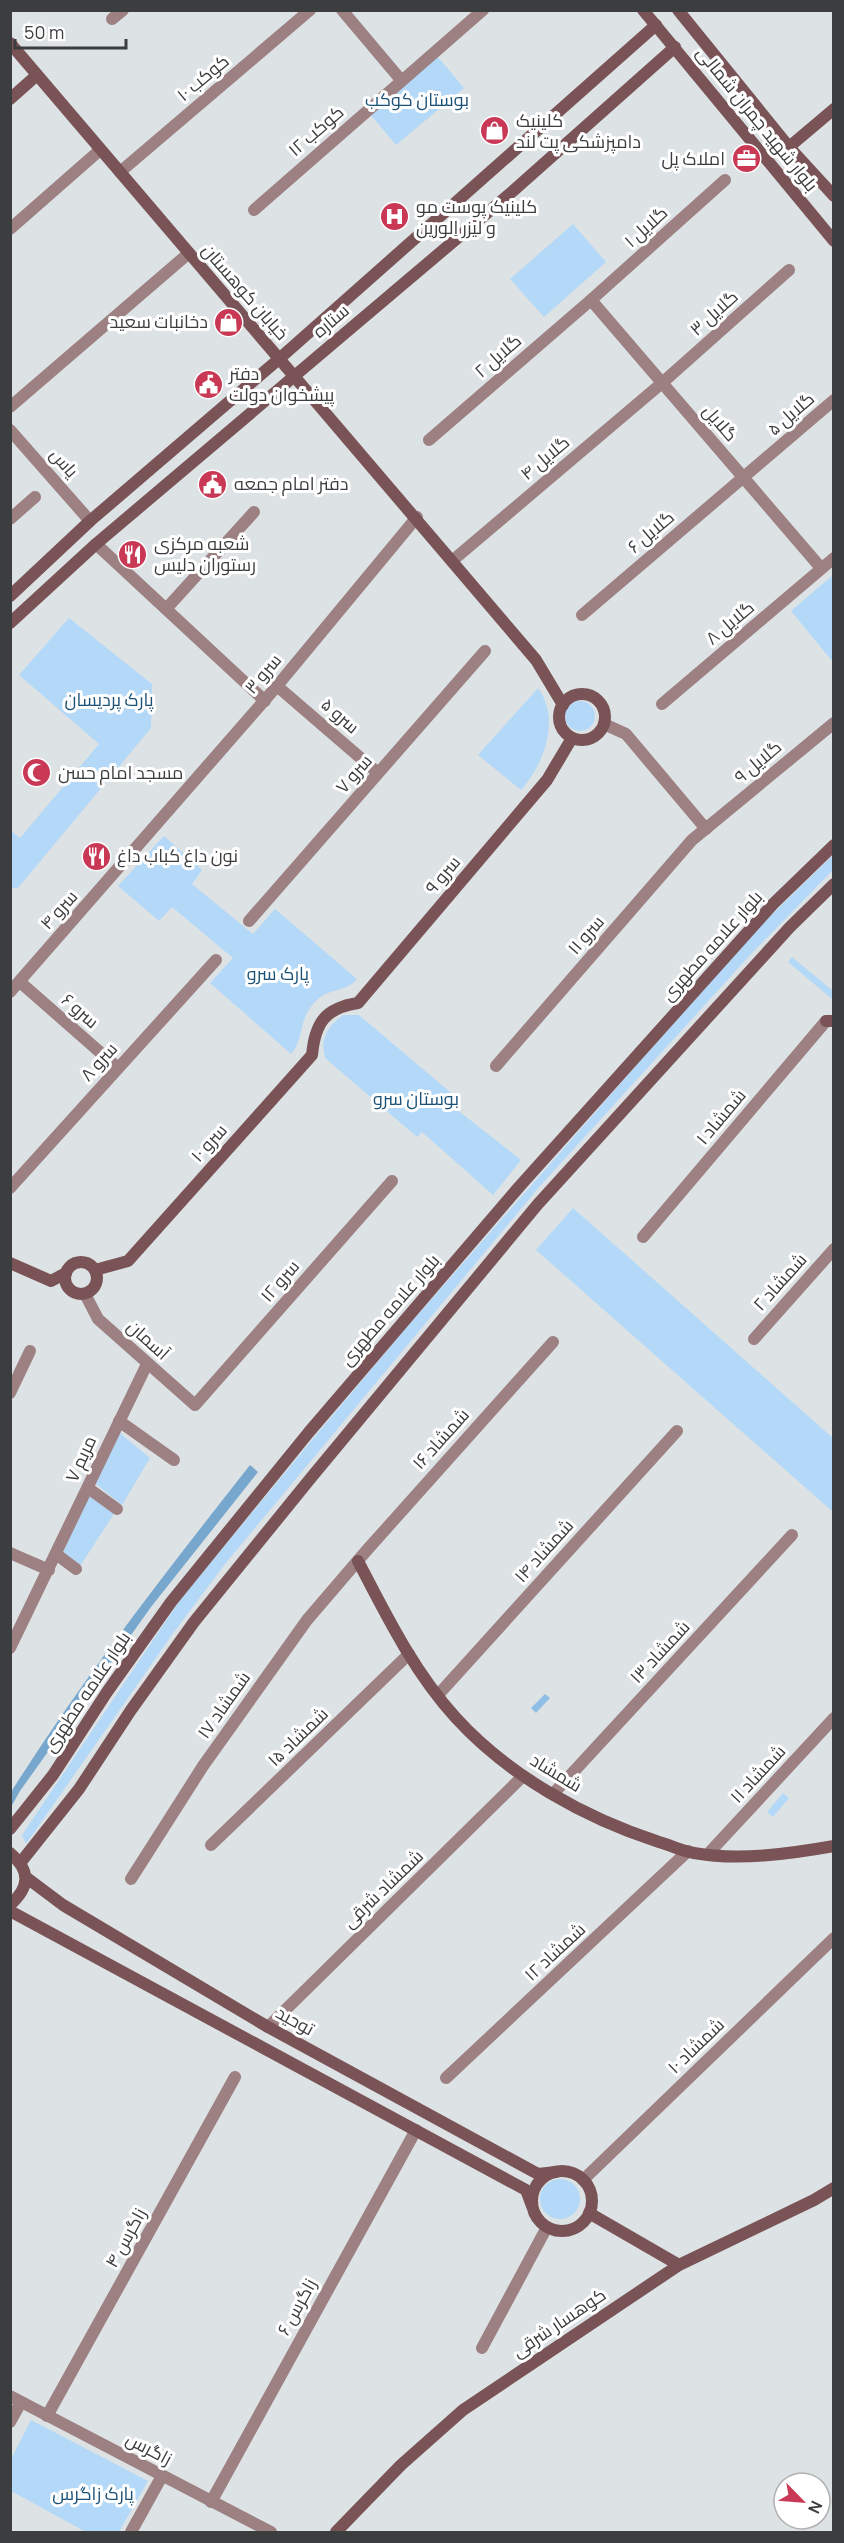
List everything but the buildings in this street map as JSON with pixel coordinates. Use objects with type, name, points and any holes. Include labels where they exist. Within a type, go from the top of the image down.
[{"type":"street","points":[[112,20],[123,10]]},
{"type":"street","name":"کوکب ۱۰","points":[[120,172],[309,10]]},
{"type":"street","points":[[342,10],[401,80]]},
{"type":"street","name":"کوکب ۱۲","points":[[254,210],[483,10]]},
{"type":"street","points":[[643,10],[656,25]]},
{"type":"street","name":"بلوار شهید چمران شمالی","points":[[678,10],[789,147],[834,196]]},
{"type":"street","name":"بلوار شهید چمران شمالی","points":[[656,25],[834,241]]},
{"type":"street","name":"ستاره","points":[[12,593],[90,521],[279,359],[656,25]]},
{"type":"street","name":"خیابان کوهستان","points":[[10,44],[417,517],[536,660],[563,705]]},
{"type":"street","name":"ستاره","points":[[10,623],[96,544],[513,191],[675,47]]},
{"type":"street","points":[[10,99],[37,75]]},
{"type":"street","points":[[789,147],[834,109]]},
{"type":"street","points":[[10,229],[100,150]]},
{"type":"street","name":"گلایل ۱","points":[[591,300],[725,180]]},
{"type":"street","points":[[12,401],[189,253]]},
{"type":"street","name":"گلایل ۳","points":[[662,383],[789,270]]},
{"type":"street","name":"گلایل","points":[[591,300],[821,568]]},
{"type":"street","name":"گلایل ۲","points":[[429,440],[591,300]]},
{"type":"street","name":"گلایل ۴","points":[[452,561],[662,383]]},
{"type":"street","name":"گلایل ۵","points":[[744,478],[834,400]]},
{"type":"street","name":"یاس","points":[[11,430],[90,521]]},
{"type":"street","name":"گلایل ۶","points":[[582,615],[744,478]]},
{"type":"street","points":[[10,519],[35,498]]},
{"type":"street","points":[[166,609],[254,512]]},
{"type":"street","name":"سرو ۳","points":[[134,852],[265,701],[417,517]]},
{"type":"street","points":[[96,544],[265,701]]},
{"type":"street","name":"گلایل ۸","points":[[662,704],[834,558]]},
{"type":"street","name":"سرو ۷","points":[[249,921],[485,651]]},
{"type":"street","name":"سرو ۵","points":[[277,686],[378,773]]},
{"type":"street","points":[[581,694],[595,698],[604,709],[604,724],[595,736],[580,740],[572,738],[566,733],[559,720],[563,705],[568,699],[581,694]]},
{"type":"street","name":"گلایل ۹","points":[[706,829],[834,723]]},
{"type":"street","points":[[604,724],[626,734],[706,829]]},
{"type":"street","name":"سرو ۹","points":[[324,1017],[342,1005],[358,1003],[547,780],[572,738]]},
{"type":"street","name":"سرو ۱۱","points":[[495,1066],[692,840],[706,829]]},
{"type":"street","name":"بلوار علامه مطهری","points":[[10,1829],[53,1775],[107,1692],[171,1602],[309,1432],[519,1187],[773,904],[834,845]]},
{"type":"street","name":"سرو ۴","points":[[10,992],[134,852]]},
{"type":"street","points":[[21,1862],[79,1789],[131,1710],[194,1623],[530,1214],[782,935],[834,884]]},
{"type":"street","name":"سرو ۸","points":[[10,1188],[216,960]]},
{"type":"street","name":"سرو ۶","points":[[20,982],[118,1068]]},
{"type":"street","name":"سرو ۱۰","points":[[95,1270],[128,1261],[312,1054],[315,1033],[324,1017]]},
{"type":"street","name":"شمشاد ۱","points":[[643,1237],[830,1021]]},
{"type":"street","name":"سرو ۱۲","points":[[195,1406],[392,1180]]},
{"type":"street","name":"شمشاد ۲","points":[[754,1339],[834,1250]]},
{"type":"street","points":[[10,1263],[51,1281],[66,1273],[77,1262],[87,1263],[95,1270],[96,1284],[85,1294],[74,1293],[69,1289],[65,1279],[66,1273]]},
{"type":"street","name":"آسمان","points":[[85,1294],[98,1319],[195,1406]]},
{"type":"street","name":"شمشاد ۱۶","points":[[358,1561],[553,1342]]},
{"type":"street","points":[[10,1393],[30,1351]]},
{"type":"street","name":"مریم ۷","points":[[10,1648],[147,1364]]},
{"type":"street","points":[[119,1421],[174,1460]]},
{"type":"street","name":"شمشاد ۱۴","points":[[438,1695],[677,1431]]},
{"type":"street","points":[[88,1488],[117,1509]]},
{"type":"street","name":"شمشاد ۱۳","points":[[553,1794],[792,1535]]},
{"type":"street","points":[[10,1553],[49,1570]]},
{"type":"street","points":[[56,1554],[76,1569]]},
{"type":"street","name":"شمشاد","points":[[358,1561],[409,1654],[456,1718],[523,1776],[553,1794],[633,1833],[688,1851],[742,1856],[834,1846]]},
{"type":"street","name":"شمشاد ۱۷","points":[[131,1879],[203,1766],[266,1677],[307,1620],[358,1561]]},
{"type":"street","name":"شمشاد ۱۵","points":[[212,1845],[409,1654]]},
{"type":"street","name":"شمشاد ۱۱","points":[[708,1854],[834,1718]]},
{"type":"street","name":"شمشاد شرقی","points":[[268,2027],[523,1776]]},
{"type":"street","name":"شمشاد ۱۲","points":[[446,2078],[688,1851]]},
{"type":"street","points":[[10,1853],[21,1862],[27,1878],[22,1893],[10,1905]]},
{"type":"street","name":"توحید","points":[[27,1878],[63,1905],[268,2027],[538,2174],[556,2172]]},
{"type":"street","points":[[10,1911],[526,2190],[535,2215],[547,2227],[555,2230],[571,2229],[584,2220],[589,2213],[591,2196],[583,2180],[575,2174],[556,2172],[547,2175],[535,2188],[532,2206]]},
{"type":"street","name":"شمشاد ۱۰","points":[[583,2180],[834,1938]]},
{"type":"street","points":[[256,2043],[268,2027]]},
{"type":"street","name":"زاگرس ۴","points":[[47,2416],[235,2077]]},
{"type":"street","name":"زاگرس ۶","points":[[211,2502],[416,2130]]},
{"type":"street","name":"کوهسار شرقی","points":[[336,2532],[401,2465],[463,2410],[680,2265],[834,2188]]},
{"type":"street","points":[[589,2213],[680,2265]]},
{"type":"street","points":[[482,2348],[547,2227]]},
{"type":"street","points":[[10,2422],[16,2399]]},
{"type":"street","name":"زاگرس","points":[[16,2399],[271,2532]]},
{"type":"street","points":[[131,2532],[162,2476]]},
{"type":"green space","name":"بوستان کوکب","points":[[437,56],[464,88],[396,145],[369,113]]},
{"type":"green space","points":[[573,224],[606,262],[544,317],[510,279]]},
{"type":"green space","points":[[833,575],[833,662],[791,611]]},
{"type":"green space","name":"پارک پردیسان","points":[[69,618],[152,684],[151,728],[18,888],[11,888],[11,831],[20,838],[99,744],[19,675]]},
{"type":"green space","points":[[538,688],[545,701],[548,714],[547,741],[537,768],[521,790],[478,755]]},
{"type":"green space","points":[[580,701],[586,702],[594,710],[594,722],[586,730],[580,731],[574,730],[566,722],[565,716],[566,710],[574,702]]},
{"type":"green space","name":"پارک سرو","points":[[164,836],[202,870],[192,884],[253,934],[275,909],[357,979],[348,986],[327,993],[317,1000],[306,1014],[298,1042],[291,1054],[210,983],[233,958],[172,907],[159,921],[118,886]]},
{"type":"green space","points":[[833,855],[833,870],[752,953],[540,1186],[225,1564],[174,1632],[26,1844],[22,1835],[180,1600],[401,1334],[649,1051],[763,923]]},
{"type":"green space","points":[[792,957],[833,991],[832,999],[788,962]]},
{"type":"green space","name":"بوستان سرو","points":[[343,1015],[359,1015],[456,1097],[451,1105],[521,1160],[493,1195],[422,1132],[417,1137],[325,1058],[323,1045],[326,1034]]},
{"type":"green space","points":[[573,1208],[833,1438],[833,1512],[536,1250]]},
{"type":"green space","points":[[120,1433],[150,1458],[122,1505],[95,1483]]},
{"type":"green space","points":[[89,1496],[114,1514],[80,1566],[62,1551]]},
{"type":"green space","points":[[783,1793],[789,1798],[773,1817],[767,1812]]},
{"type":"green space","points":[[560,2179],[568,2180],[574,2185],[579,2191],[579,2207],[574,2213],[568,2218],[560,2219],[552,2218],[546,2213],[541,2207],[540,2199],[541,2191],[546,2185],[552,2180]]},
{"type":"green space","name":"پارک زاگرس","points":[[31,2420],[148,2481],[119,2532],[86,2532],[11,2491],[11,2459]]},
{"type":"shaded area","points":[[250,1465],[258,1472],[151,1607],[20,1791],[11,1807],[11,1792],[67,1708],[156,1585]]},
{"type":"shaded area","points":[[545,1694],[550,1698],[536,1713],[531,1708]]},
{"type":"place","name":"کلینیک دامپزشکی پت لند","points":[[495,131]]},
{"type":"place","name":"املاک پل","points":[[746,159]]},
{"type":"place","name":"کلینیک پوست مو و لیزر اِلورین","points":[[395,217]]},
{"type":"place","name":"دخانبات سعید","points":[[229,322]]},
{"type":"place","name":"دفتر پیشخوان دولت","points":[[208,384]]},
{"type":"place","name":"دفتر امام جمعه","points":[[213,484]]},
{"type":"place","name":"شعبه مرکزی رستوران دلیس","points":[[133,554]]},
{"type":"place","name":"مسجد امام حسن","points":[[37,773]]},
{"type":"place","name":"نون داغ کباب داغ","points":[[96,856]]}]
